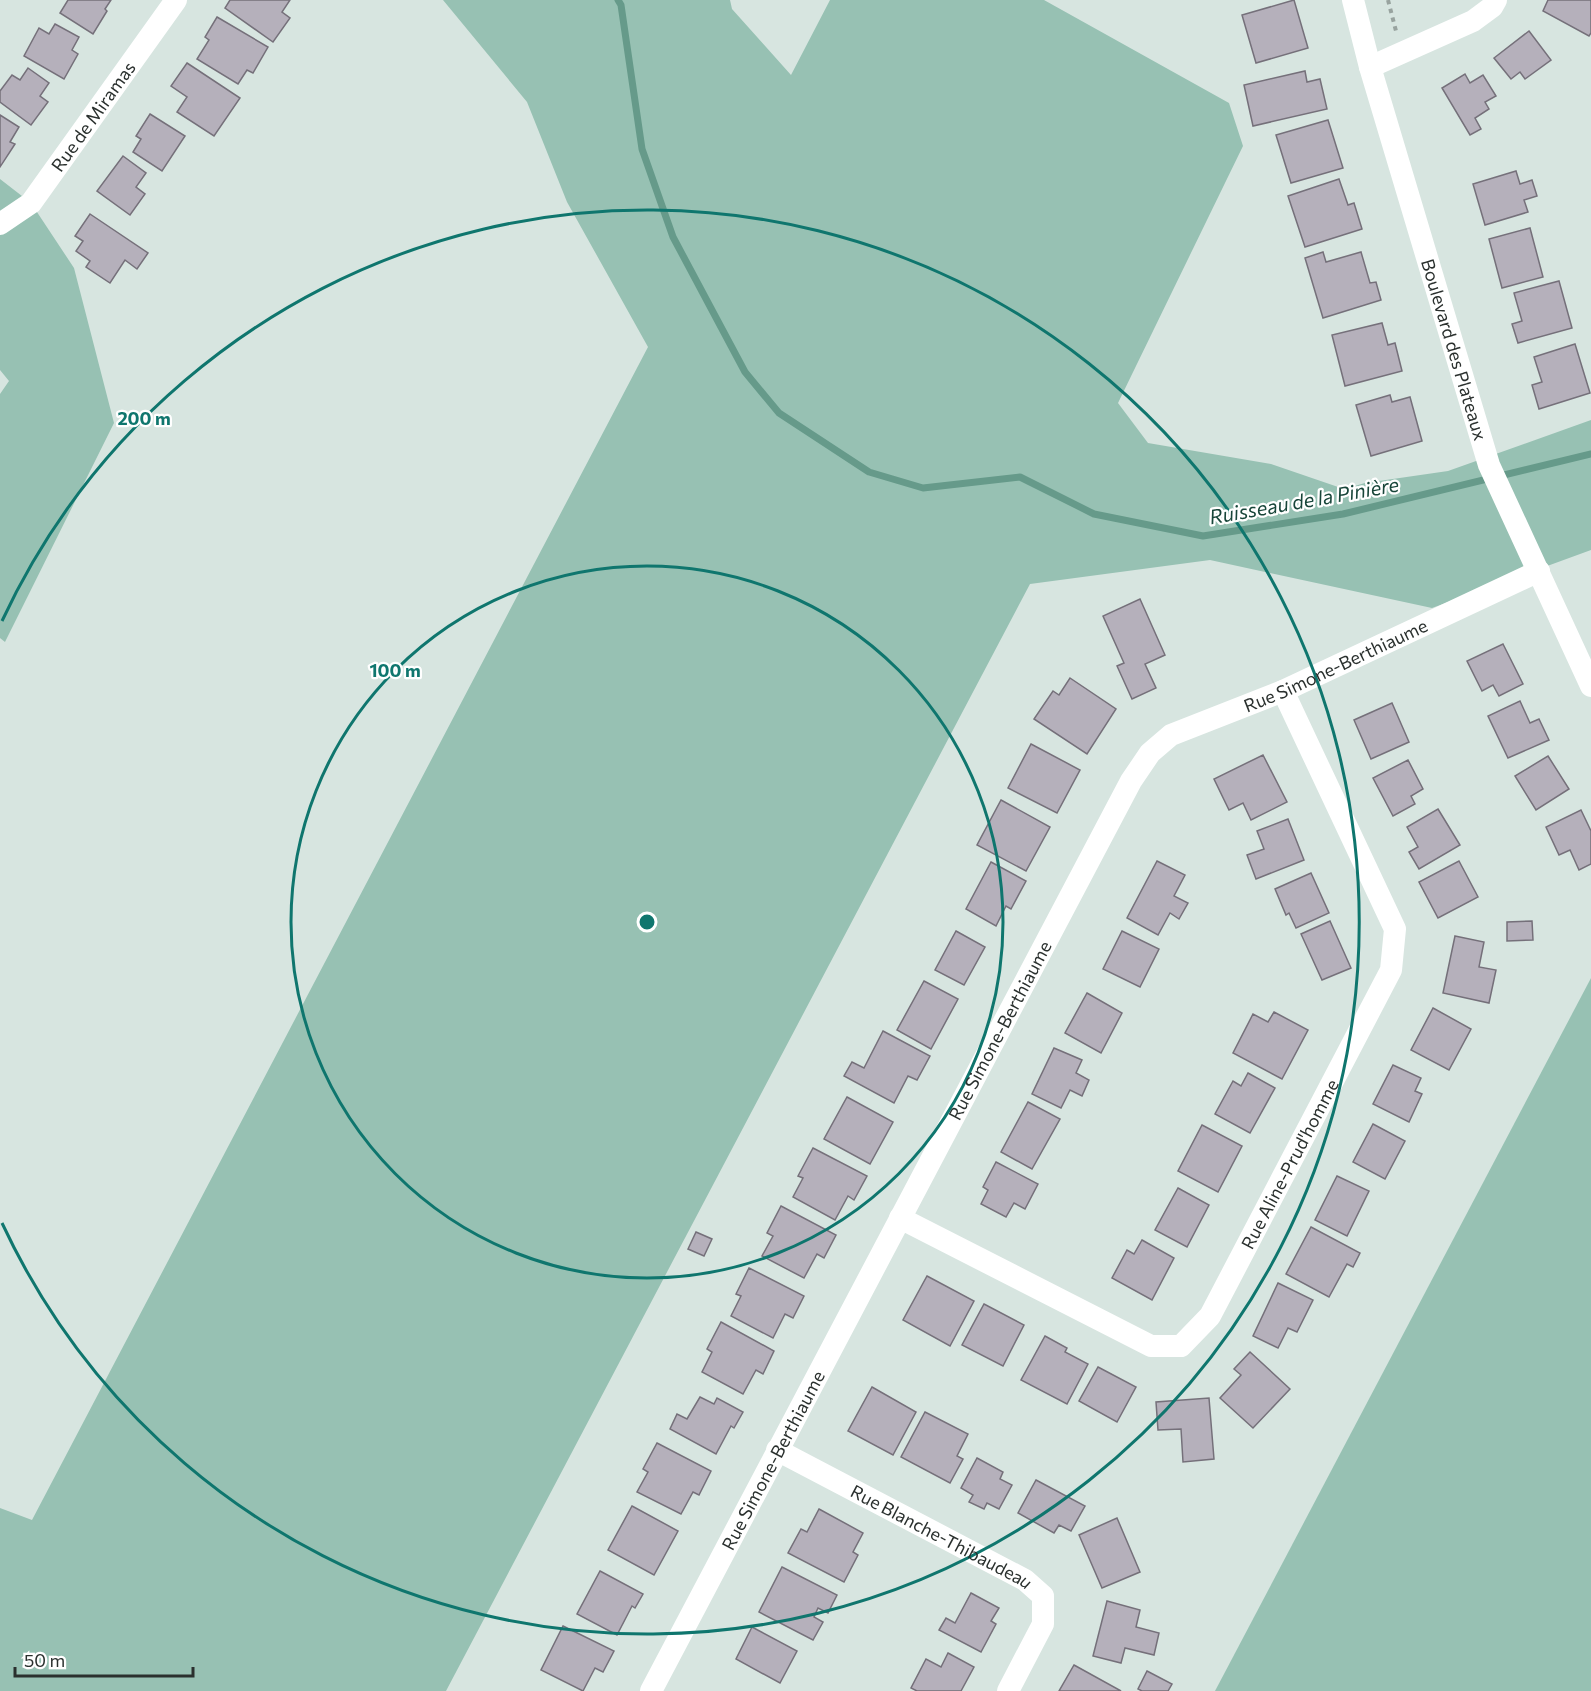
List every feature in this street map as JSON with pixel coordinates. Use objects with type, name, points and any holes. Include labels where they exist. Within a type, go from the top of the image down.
[{"type":"street","name":"Rue de Miramas","points":[[0,224],[31,202],[176,0]]},
{"type":"street","name":"Boulevard des Plateaux","points":[[1353,0],[1370,67],[1489,465],[1591,686]]},
{"type":"street","points":[[1370,67],[1473,21],[1492,7],[1496,0]]},
{"type":"street","name":"Rue Simone-Berthiaume","points":[[651,1691],[1131,781],[1150,753],[1171,735],[1283,691],[1539,571]]},
{"type":"street","name":"Rue Aline-Prud'homme","points":[[900,1218],[1151,1346],[1181,1346],[1210,1316],[1391,970],[1395,928],[1283,691]]},
{"type":"street","name":"Rue Blanche-Thibaudeau","points":[[777,1450],[1025,1580],[1043,1596],[1043,1624],[1008,1691]]},
{"type":"path","points":[[1388,0],[1401,53]]},
{"type":"green space","points":[[443,0],[730,0],[732,9],[791,75],[830,0],[1044,0],[1229,103],[1243,146],[1118,403],[1148,443],[1271,464],[1344,489],[1365,483],[1448,471],[1591,420],[1591,550],[1432,608],[1210,560],[1030,584],[446,1691],[0,1691],[0,1508],[32,1520],[648,347],[567,202],[527,102]]},
{"type":"green space","points":[[0,179],[31,203],[74,268],[114,423],[5,642],[0,638],[0,394],[9,381],[0,370]]},
{"type":"green space","points":[[1591,978],[1591,1691],[1215,1691]]},
{"type":"building","points":[[68,0],[111,0],[93,34],[60,13]]},
{"type":"building","points":[[230,0],[290,0],[282,12],[290,18],[273,42],[225,8]]},
{"type":"building","points":[[1294,0],[1308,48],[1256,63],[1242,15]]},
{"type":"building","points":[[1548,0],[1591,0],[1591,33],[1589,36],[1543,11]]},
{"type":"building","points":[[217,17],[268,47],[253,73],[247,70],[238,84],[197,59],[209,40],[205,37]]},
{"type":"building","points":[[55,24],[79,37],[72,50],[78,54],[64,79],[24,56],[39,28],[49,34]]},
{"type":"building","points":[[1529,31],[1551,60],[1525,79],[1520,72],[1511,79],[1494,58]]},
{"type":"building","points":[[187,63],[240,98],[214,136],[177,112],[187,97],[171,86]]},
{"type":"building","points":[[28,68],[49,83],[40,96],[48,102],[31,125],[0,102],[0,91],[12,75],[20,80]]},
{"type":"building","points":[[1305,71],[1307,82],[1320,79],[1327,109],[1253,126],[1244,85]]},
{"type":"building","points":[[1465,74],[1470,83],[1483,75],[1496,96],[1485,102],[1489,109],[1475,118],[1481,129],[1470,135],[1442,88]]},
{"type":"building","points":[[150,114],[185,136],[162,171],[133,152],[141,139],[136,136]]},
{"type":"building","points":[[0,115],[19,127],[10,142],[15,144],[0,167]]},
{"type":"building","points":[[1328,120],[1343,168],[1291,183],[1276,135]]},
{"type":"building","points":[[123,156],[146,173],[136,187],[145,194],[130,215],[97,191]]},
{"type":"building","points":[[1516,171],[1520,184],[1532,180],[1537,196],[1524,200],[1528,212],[1485,225],[1473,184]]},
{"type":"building","points":[[1339,179],[1348,205],[1354,203],[1362,229],[1305,247],[1288,196]]},
{"type":"building","points":[[90,214],[148,253],[137,269],[125,260],[110,283],[86,267],[90,261],[76,251],[83,241],[75,236]]},
{"type":"building","points":[[1530,228],[1543,277],[1502,288],[1489,239]]},
{"type":"building","points":[[1323,252],[1326,262],[1361,252],[1370,283],[1376,282],[1381,300],[1323,318],[1305,258]]},
{"type":"building","points":[[1559,281],[1572,328],[1518,343],[1512,324],[1522,321],[1514,293]]},
{"type":"building","points":[[1382,323],[1388,345],[1395,343],[1402,371],[1345,386],[1332,335]]},
{"type":"building","points":[[1575,344],[1590,393],[1539,409],[1532,385],[1542,382],[1534,357]]},
{"type":"building","points":[[1390,395],[1392,402],[1410,397],[1422,441],[1371,456],[1356,405]]},
{"type":"building","points":[[1140,599],[1165,655],[1145,664],[1156,688],[1132,699],[1117,666],[1124,663],[1103,616]]},
{"type":"building","points":[[1503,644],[1523,684],[1499,696],[1493,685],[1482,691],[1467,661]]},
{"type":"building","points":[[1070,678],[1116,709],[1087,754],[1034,719],[1053,691],[1059,695]]},
{"type":"building","points":[[1520,701],[1530,723],[1539,719],[1549,740],[1508,758],[1488,716]]},
{"type":"building","points":[[1392,703],[1409,742],[1371,759],[1354,720]]},
{"type":"building","points":[[1031,744],[1080,770],[1057,813],[1008,788]]},
{"type":"building","points":[[1263,755],[1287,802],[1251,820],[1243,803],[1229,810],[1214,779]]},
{"type":"building","points":[[1548,756],[1569,789],[1536,810],[1515,776]]},
{"type":"building","points":[[1408,760],[1423,789],[1411,796],[1415,804],[1393,816],[1373,778]]},
{"type":"building","points":[[1001,800],[1050,827],[1026,871],[977,845]]},
{"type":"building","points":[[1438,809],[1460,845],[1419,869],[1409,852],[1418,847],[1407,827]]},
{"type":"building","points":[[1581,810],[1591,831],[1591,864],[1579,870],[1570,850],[1559,855],[1546,827]]},
{"type":"building","points":[[1288,819],[1304,860],[1256,879],[1247,855],[1264,849],[1257,831]]},
{"type":"building","points":[[1157,861],[1185,875],[1174,896],[1188,903],[1179,919],[1170,913],[1158,935],[1127,918]]},
{"type":"building","points":[[1459,861],[1478,897],[1438,918],[1419,882]]},
{"type":"building","points":[[991,862],[1026,881],[1011,909],[1006,906],[996,926],[966,909]]},
{"type":"building","points":[[1311,873],[1329,913],[1296,928],[1289,913],[1286,915],[1275,889]]},
{"type":"building","points":[[1330,921],[1351,968],[1322,980],[1301,934]]},
{"type":"building","points":[[1532,921],[1533,940],[1507,941],[1507,922]]},
{"type":"building","points":[[956,931],[985,947],[964,985],[935,970]]},
{"type":"building","points":[[1122,931],[1159,949],[1140,987],[1103,969]]},
{"type":"building","points":[[1455,936],[1484,942],[1479,967],[1496,970],[1489,1003],[1443,993]]},
{"type":"building","points":[[924,981],[958,999],[931,1049],[897,1030]]},
{"type":"building","points":[[1087,993],[1122,1013],[1101,1053],[1065,1033]]},
{"type":"building","points":[[1433,1008],[1471,1029],[1449,1070],[1411,1050]]},
{"type":"building","points":[[1274,1012],[1308,1030],[1282,1079],[1233,1053],[1253,1014],[1268,1022]]},
{"type":"building","points":[[883,1031],[930,1056],[917,1080],[908,1076],[894,1103],[844,1076],[852,1062],[864,1068]]},
{"type":"building","points":[[1054,1048],[1082,1060],[1076,1073],[1089,1080],[1082,1096],[1070,1090],[1061,1108],[1032,1094]]},
{"type":"building","points":[[1393,1065],[1421,1078],[1415,1091],[1422,1094],[1409,1122],[1373,1104]]},
{"type":"building","points":[[1248,1073],[1275,1088],[1250,1133],[1215,1114],[1233,1081],[1241,1086]]},
{"type":"building","points":[[847,1097],[893,1122],[870,1164],[824,1139]]},
{"type":"building","points":[[1028,1102],[1060,1119],[1032,1169],[1001,1152]]},
{"type":"building","points":[[1373,1124],[1405,1141],[1385,1179],[1353,1162]]},
{"type":"building","points":[[1202,1125],[1242,1146],[1218,1192],[1178,1171]]},
{"type":"building","points":[[813,1148],[867,1176],[854,1200],[848,1196],[835,1220],[793,1197],[803,1178],[798,1176]]},
{"type":"building","points":[[996,1162],[1038,1184],[1025,1209],[1014,1203],[1006,1217],[981,1204],[988,1190],[983,1187]]},
{"type":"building","points":[[1337,1176],[1369,1191],[1347,1236],[1315,1220]]},
{"type":"building","points":[[1178,1188],[1209,1205],[1187,1247],[1155,1230]]},
{"type":"building","points":[[781,1206],[836,1235],[824,1258],[817,1254],[804,1278],[762,1256],[773,1236],[767,1233]]},
{"type":"building","points":[[1311,1227],[1360,1253],[1353,1267],[1347,1264],[1329,1297],[1286,1274]]},
{"type":"building","points":[[696,1232],[712,1239],[704,1256],[688,1249]]},
{"type":"building","points":[[1142,1240],[1174,1258],[1152,1300],[1112,1278],[1127,1250],[1134,1254]]},
{"type":"building","points":[[749,1268],[804,1296],[793,1318],[785,1314],[773,1338],[731,1316],[741,1296],[736,1294]]},
{"type":"building","points":[[927,1276],[974,1301],[950,1346],[903,1320]]},
{"type":"building","points":[[1278,1283],[1313,1300],[1297,1332],[1288,1328],[1278,1348],[1253,1336]]},
{"type":"building","points":[[984,1304],[1024,1325],[1003,1366],[962,1345]]},
{"type":"building","points":[[721,1322],[774,1351],[763,1374],[756,1370],[743,1394],[702,1372],[712,1352],[707,1349]]},
{"type":"building","points":[[1045,1336],[1067,1348],[1065,1352],[1088,1364],[1067,1404],[1021,1380]]},
{"type":"building","points":[[1250,1352],[1290,1389],[1253,1428],[1220,1398],[1241,1375],[1234,1369]]},
{"type":"building","points":[[1098,1367],[1136,1387],[1117,1422],[1079,1401]]},
{"type":"building","points":[[872,1387],[916,1412],[893,1455],[848,1431]]},
{"type":"building","points":[[700,1397],[714,1404],[717,1398],[743,1412],[734,1428],[731,1426],[716,1454],[670,1429],[677,1414],[687,1419]]},
{"type":"building","points":[[1209,1398],[1214,1459],[1183,1462],[1181,1429],[1158,1430],[1156,1402]]},
{"type":"building","points":[[925,1412],[968,1434],[957,1456],[963,1459],[950,1483],[901,1457]]},
{"type":"building","points":[[657,1443],[711,1471],[699,1495],[693,1492],[681,1514],[637,1492],[648,1472],[643,1469]]},
{"type":"building","points":[[977,1458],[1003,1472],[1000,1479],[1012,1485],[999,1509],[987,1503],[984,1509],[969,1502],[973,1495],[961,1488]]},
{"type":"building","points":[[1036,1480],[1085,1506],[1071,1531],[1059,1525],[1054,1533],[1018,1513]]},
{"type":"building","points":[[632,1506],[678,1531],[654,1575],[608,1550]]},
{"type":"building","points":[[819,1509],[863,1533],[853,1552],[858,1555],[844,1582],[788,1553],[801,1529],[807,1532]]},
{"type":"building","points":[[1117,1518],[1140,1572],[1102,1588],[1079,1535]]},
{"type":"building","points":[[782,1567],[837,1595],[828,1613],[818,1608],[814,1617],[823,1622],[813,1640],[759,1612]]},
{"type":"building","points":[[600,1571],[643,1594],[635,1608],[632,1606],[617,1635],[577,1614]]},
{"type":"building","points":[[971,1593],[999,1608],[991,1621],[996,1624],[981,1652],[939,1630],[946,1618],[955,1623]]},
{"type":"building","points":[[1107,1601],[1140,1610],[1136,1627],[1159,1633],[1154,1655],[1125,1648],[1121,1663],[1093,1656]]},
{"type":"building","points":[[563,1626],[614,1651],[603,1672],[595,1668],[583,1691],[541,1670]]},
{"type":"building","points":[[752,1627],[797,1651],[780,1683],[736,1659]]},
{"type":"building","points":[[948,1653],[974,1667],[961,1691],[917,1691],[911,1688],[926,1659],[941,1667]]},
{"type":"building","points":[[1074,1665],[1121,1691],[1059,1691]]},
{"type":"building","points":[[1147,1671],[1172,1684],[1168,1691],[1138,1689]]},
{"type":"waterway","name":"Ruisseau de la Pinière","points":[[618,0],[621,5],[642,149],[673,237],[745,372],[779,413],[869,472],[923,488],[1020,477],[1094,514],[1203,536],[1343,514],[1591,454]]}]
